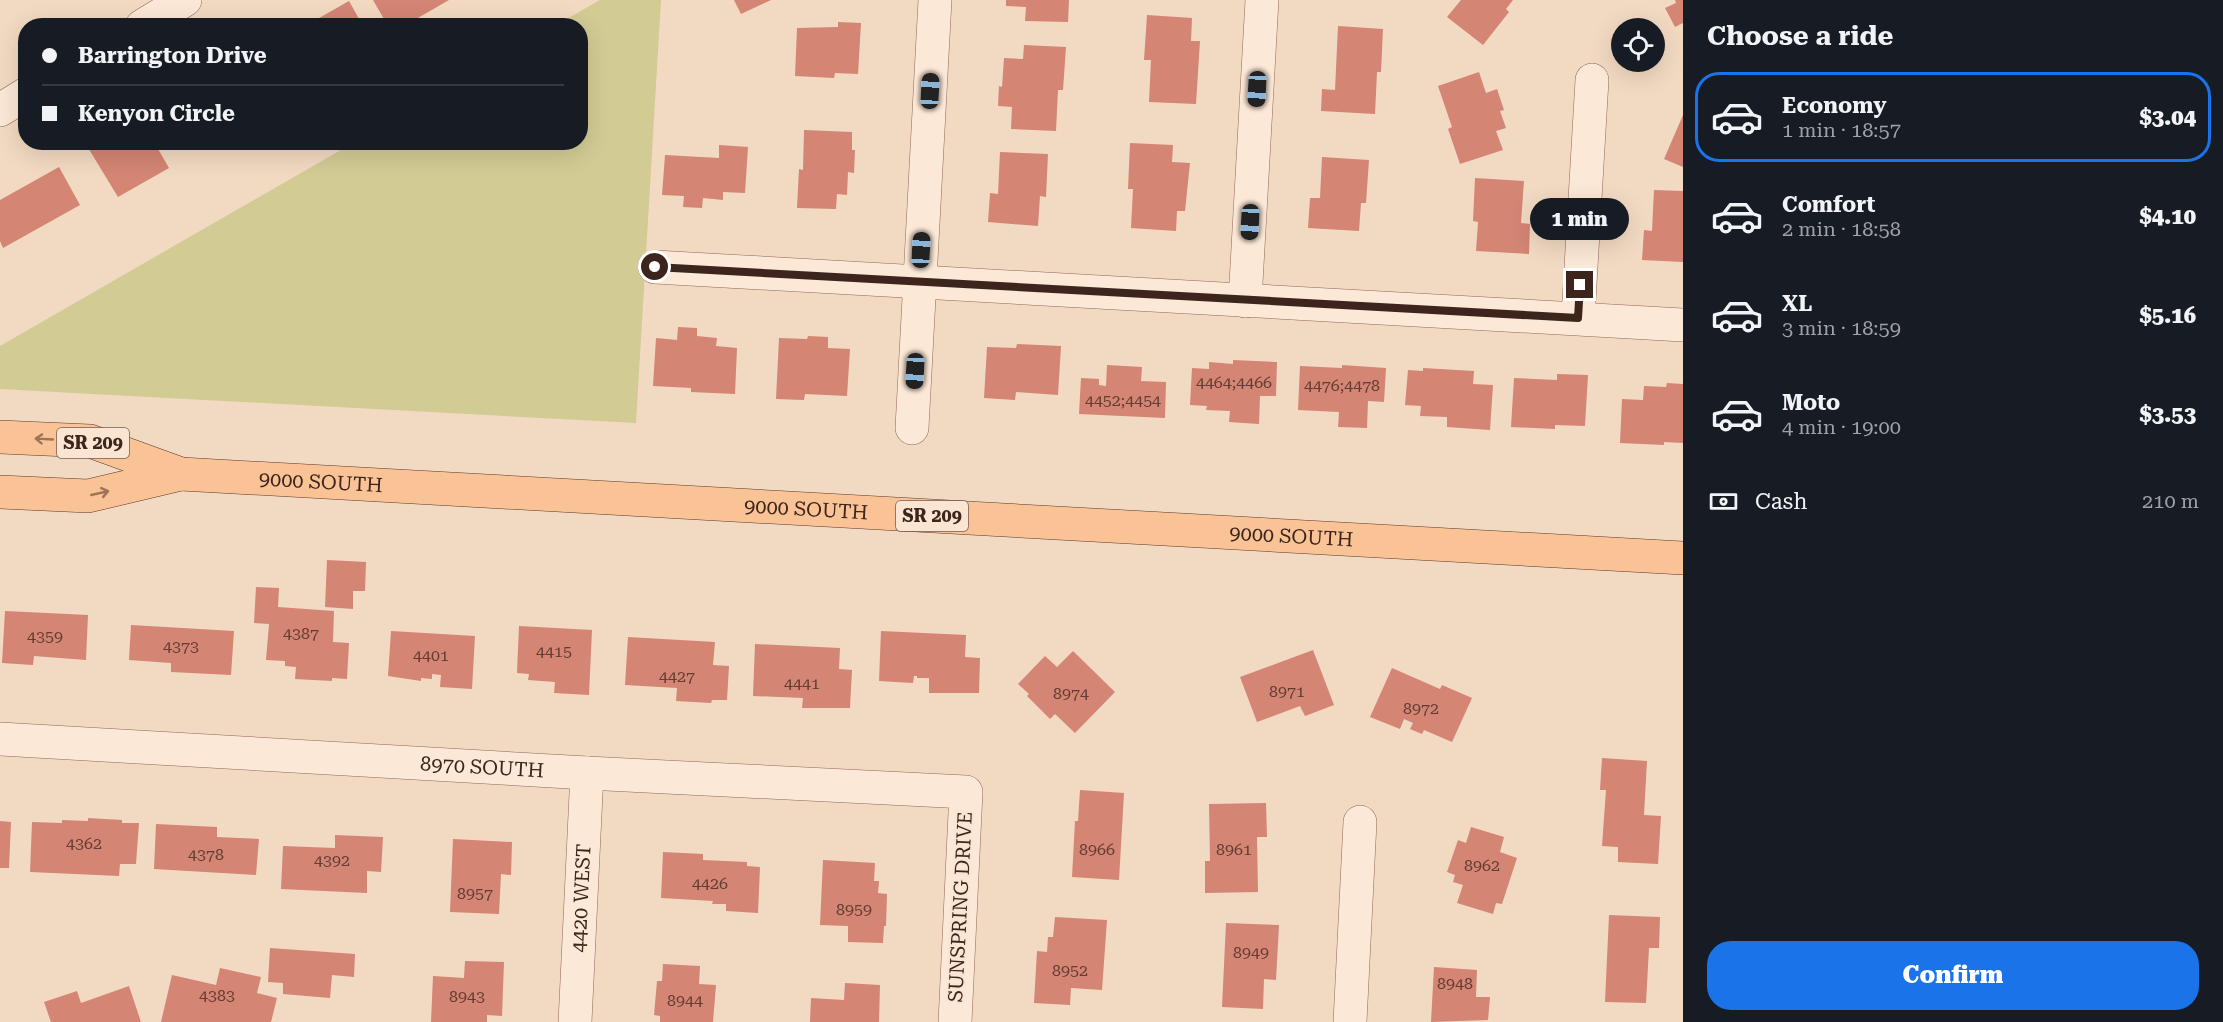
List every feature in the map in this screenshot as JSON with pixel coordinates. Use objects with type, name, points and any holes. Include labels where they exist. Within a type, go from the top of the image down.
[{"type":"main road","name":"9000 SOUTH","points":[[0,436],[90,441],[181,474]]},
{"type":"main road","name":"9000 SOUTH","points":[[0,492],[88,496],[181,474],[1683,558]]},
{"type":"street","points":[[912,428],[935,0]]},
{"type":"street","points":[[1245,301],[1262,0]]},
{"type":"street","points":[[154,18],[179,2]]},
{"type":"street","points":[[1578,318],[1592,80]]},
{"type":"street","points":[[0,110],[18,99]]},
{"type":"street","points":[[655,267],[1683,325]]},
{"type":"street","name":"8970 SOUTH","points":[[0,739],[966,792]]},
{"type":"street","name":"4420 WEST","points":[[575,1022],[587,773]]},
{"type":"street","name":"SUNSPRING DRIVE","points":[[955,1022],[966,792]]},
{"type":"street","points":[[1350,1022],[1360,822]]},
{"type":"shaded area","points":[[600,0],[661,0],[636,423],[0,389],[0,346],[341,150],[588,150],[588,18],[568,18]]},
{"type":"building","points":[[373,0],[449,0],[418,18],[383,18]]},
{"type":"building","points":[[734,0],[771,0],[741,14]]},
{"type":"building","points":[[1006,0],[1069,0],[1068,22],[1025,21],[1026,7],[1006,6]]},
{"type":"building","points":[[1461,0],[1513,0],[1506,9],[1509,12],[1483,45],[1447,17]]},
{"type":"building","points":[[1675,0],[1683,0],[1683,23],[1675,27],[1665,8],[1676,3]]},
{"type":"building","points":[[349,1],[359,18],[319,18]]},
{"type":"building","points":[[1147,15],[1192,18],[1191,41],[1200,41],[1196,104],[1149,102],[1151,60],[1144,60]]},
{"type":"building","points":[[838,22],[861,23],[858,74],[835,73],[834,78],[795,76],[797,28],[838,27]]},
{"type":"building","points":[[1338,26],[1383,29],[1381,72],[1377,72],[1375,114],[1321,111],[1322,89],[1335,90]]},
{"type":"building","points":[[1024,45],[1066,47],[1063,90],[1058,90],[1056,131],[1011,129],[1012,107],[998,106],[1004,58],[1023,59]]},
{"type":"building","points":[[1479,72],[1486,93],[1497,89],[1504,110],[1500,111],[1506,128],[1496,131],[1503,150],[1460,164],[1448,129],[1452,127],[1438,86]]},
{"type":"building","points":[[1683,115],[1683,167],[1664,159]]},
{"type":"building","points":[[804,130],[852,132],[852,150],[855,150],[854,173],[848,172],[847,195],[837,194],[836,209],[797,208],[799,169],[803,170]]},
{"type":"building","points":[[1130,143],[1173,145],[1172,162],[1190,163],[1185,211],[1177,211],[1176,231],[1131,228],[1133,189],[1128,189]]},
{"type":"building","points":[[719,145],[748,147],[745,193],[723,192],[723,200],[703,198],[702,208],[683,207],[684,196],[662,195],[665,155],[719,158]]},
{"type":"building","points":[[89,150],[159,150],[169,168],[118,197]]},
{"type":"building","points":[[1000,152],[1048,154],[1046,197],[1040,196],[1038,226],[988,222],[990,193],[998,194]]},
{"type":"building","points":[[1322,157],[1369,160],[1366,203],[1361,203],[1359,231],[1308,228],[1310,198],[1320,198]]},
{"type":"building","points":[[59,167],[80,205],[3,248],[0,241],[0,200]]},
{"type":"building","points":[[1475,178],[1524,181],[1521,223],[1530,224],[1529,254],[1476,251],[1478,222],[1473,221]]},
{"type":"building","points":[[1654,190],[1683,191],[1683,262],[1642,260],[1644,230],[1652,231]]},
{"type":"building","points":[[678,327],[697,328],[697,336],[717,338],[716,346],[737,348],[735,394],[691,392],[691,388],[653,386],[656,338],[677,340]]},
{"type":"building","points":[[808,336],[828,337],[828,348],[850,349],[847,396],[805,394],[804,400],[776,399],[779,338],[807,339]]},
{"type":"building","points":[[1017,344],[1061,346],[1058,395],[1016,392],[1015,400],[984,398],[987,347],[1016,348]]},
{"type":"building","points":[[1233,360],[1277,362],[1276,396],[1260,396],[1259,424],[1229,422],[1230,411],[1206,410],[1207,406],[1190,405],[1192,368],[1209,369],[1209,362],[1233,364]]},
{"type":"building","points":[[1107,365],[1142,367],[1141,381],[1166,382],[1165,418],[1079,414],[1081,378],[1099,379],[1099,385],[1106,386]]},
{"type":"building","points":[[1342,365],[1386,368],[1384,402],[1368,401],[1367,428],[1338,427],[1339,412],[1298,410],[1300,366],[1342,368]]},
{"type":"building","points":[[1423,368],[1474,371],[1473,384],[1493,385],[1490,430],[1447,427],[1447,417],[1420,416],[1421,406],[1405,405],[1408,370],[1423,371]]},
{"type":"building","points":[[1557,374],[1588,375],[1585,426],[1555,425],[1555,429],[1511,427],[1514,378],[1557,380]]},
{"type":"building","points":[[1667,383],[1683,384],[1683,443],[1664,442],[1664,445],[1620,443],[1622,399],[1643,400],[1644,386],[1666,387]]},
{"type":"building","points":[[327,560],[366,562],[365,591],[353,591],[353,609],[325,607]]},
{"type":"building","points":[[256,587],[279,588],[278,607],[334,611],[333,642],[349,643],[347,679],[332,678],[332,681],[295,679],[296,667],[285,666],[285,661],[266,660],[269,624],[254,623]]},
{"type":"building","points":[[5,611],[88,615],[86,660],[34,656],[33,665],[2,663]]},
{"type":"building","points":[[131,625],[234,631],[231,675],[171,672],[171,663],[129,660]]},
{"type":"building","points":[[519,626],[592,630],[589,695],[554,693],[555,682],[528,680],[529,674],[517,673]]},
{"type":"building","points":[[391,631],[475,636],[472,689],[440,687],[441,675],[432,674],[432,679],[421,678],[421,681],[388,676]]},
{"type":"building","points":[[881,631],[966,635],[965,657],[980,658],[979,693],[929,693],[929,678],[917,678],[917,676],[914,676],[913,683],[879,681]]},
{"type":"building","points":[[628,637],[715,642],[713,665],[729,666],[727,700],[712,700],[711,703],[676,701],[677,688],[625,685]]},
{"type":"building","points":[[755,644],[840,648],[839,669],[852,670],[850,708],[802,708],[803,698],[753,696]]},
{"type":"building","points":[[1313,650],[1334,705],[1305,716],[1300,706],[1257,722],[1240,677]]},
{"type":"building","points":[[1073,651],[1115,692],[1075,733],[1055,714],[1050,719],[1018,684],[1045,656],[1057,667]]},
{"type":"building","points":[[1392,668],[1440,689],[1442,685],[1472,698],[1452,742],[1424,730],[1422,734],[1410,729],[1413,723],[1404,719],[1400,729],[1370,717]]},
{"type":"building","points":[[1602,758],[1647,761],[1644,815],[1661,816],[1658,864],[1618,862],[1618,847],[1602,846],[1606,790],[1600,790]]},
{"type":"building","points":[[1080,790],[1124,793],[1119,880],[1072,877],[1075,821],[1078,821]]},
{"type":"building","points":[[1266,803],[1267,837],[1257,837],[1258,892],[1205,893],[1205,861],[1210,861],[1209,804]]},
{"type":"building","points":[[88,818],[139,823],[136,864],[120,864],[119,876],[30,872],[32,822],[62,823],[62,820],[88,821]]},
{"type":"building","points":[[0,821],[11,822],[9,868],[0,868]]},
{"type":"building","points":[[156,824],[217,827],[217,837],[259,839],[256,875],[154,869]]},
{"type":"building","points":[[1471,827],[1504,837],[1500,852],[1517,858],[1502,904],[1496,903],[1493,914],[1457,903],[1463,885],[1453,882],[1455,875],[1447,872],[1458,840],[1466,843]]},
{"type":"building","points":[[335,835],[383,837],[381,872],[367,871],[367,893],[281,889],[283,846],[335,848]]},
{"type":"building","points":[[453,839],[512,842],[511,875],[501,874],[499,914],[450,912]]},
{"type":"building","points":[[663,852],[703,854],[703,860],[747,862],[747,866],[760,867],[758,913],[726,911],[726,904],[712,904],[713,901],[661,898]]},
{"type":"building","points":[[823,860],[875,863],[874,881],[879,881],[878,893],[887,894],[883,943],[848,942],[848,926],[820,925]]},
{"type":"building","points":[[1609,915],[1660,917],[1659,948],[1649,948],[1646,1003],[1605,1002]]},
{"type":"building","points":[[1055,917],[1107,920],[1102,990],[1071,988],[1070,1005],[1034,1003],[1037,951],[1047,952],[1048,937],[1053,937]]},
{"type":"building","points":[[1226,923],[1279,925],[1276,980],[1264,979],[1263,1009],[1222,1007]]},
{"type":"building","points":[[270,948],[355,954],[354,977],[332,975],[330,998],[283,994],[283,983],[268,982]]},
{"type":"building","points":[[465,961],[504,962],[502,1016],[487,1015],[487,1022],[431,1022],[433,976],[464,978]]},
{"type":"building","points":[[663,964],[700,966],[699,984],[716,985],[713,1022],[660,1022],[660,1016],[654,1015],[657,981],[662,981]]},
{"type":"building","points":[[1434,967],[1477,970],[1476,997],[1490,997],[1488,1020],[1431,1022]]},
{"type":"building","points":[[220,968],[261,977],[257,993],[277,998],[271,1022],[161,1022],[172,975],[216,985]]},
{"type":"building","points":[[845,983],[880,985],[879,1022],[810,1022],[811,998],[844,1000]]},
{"type":"building","points":[[129,986],[141,1022],[51,1022],[44,1002],[77,991],[81,1003]]},
{"type":"route","points":[[655,267],[1578,318],[1580,285]]}]
